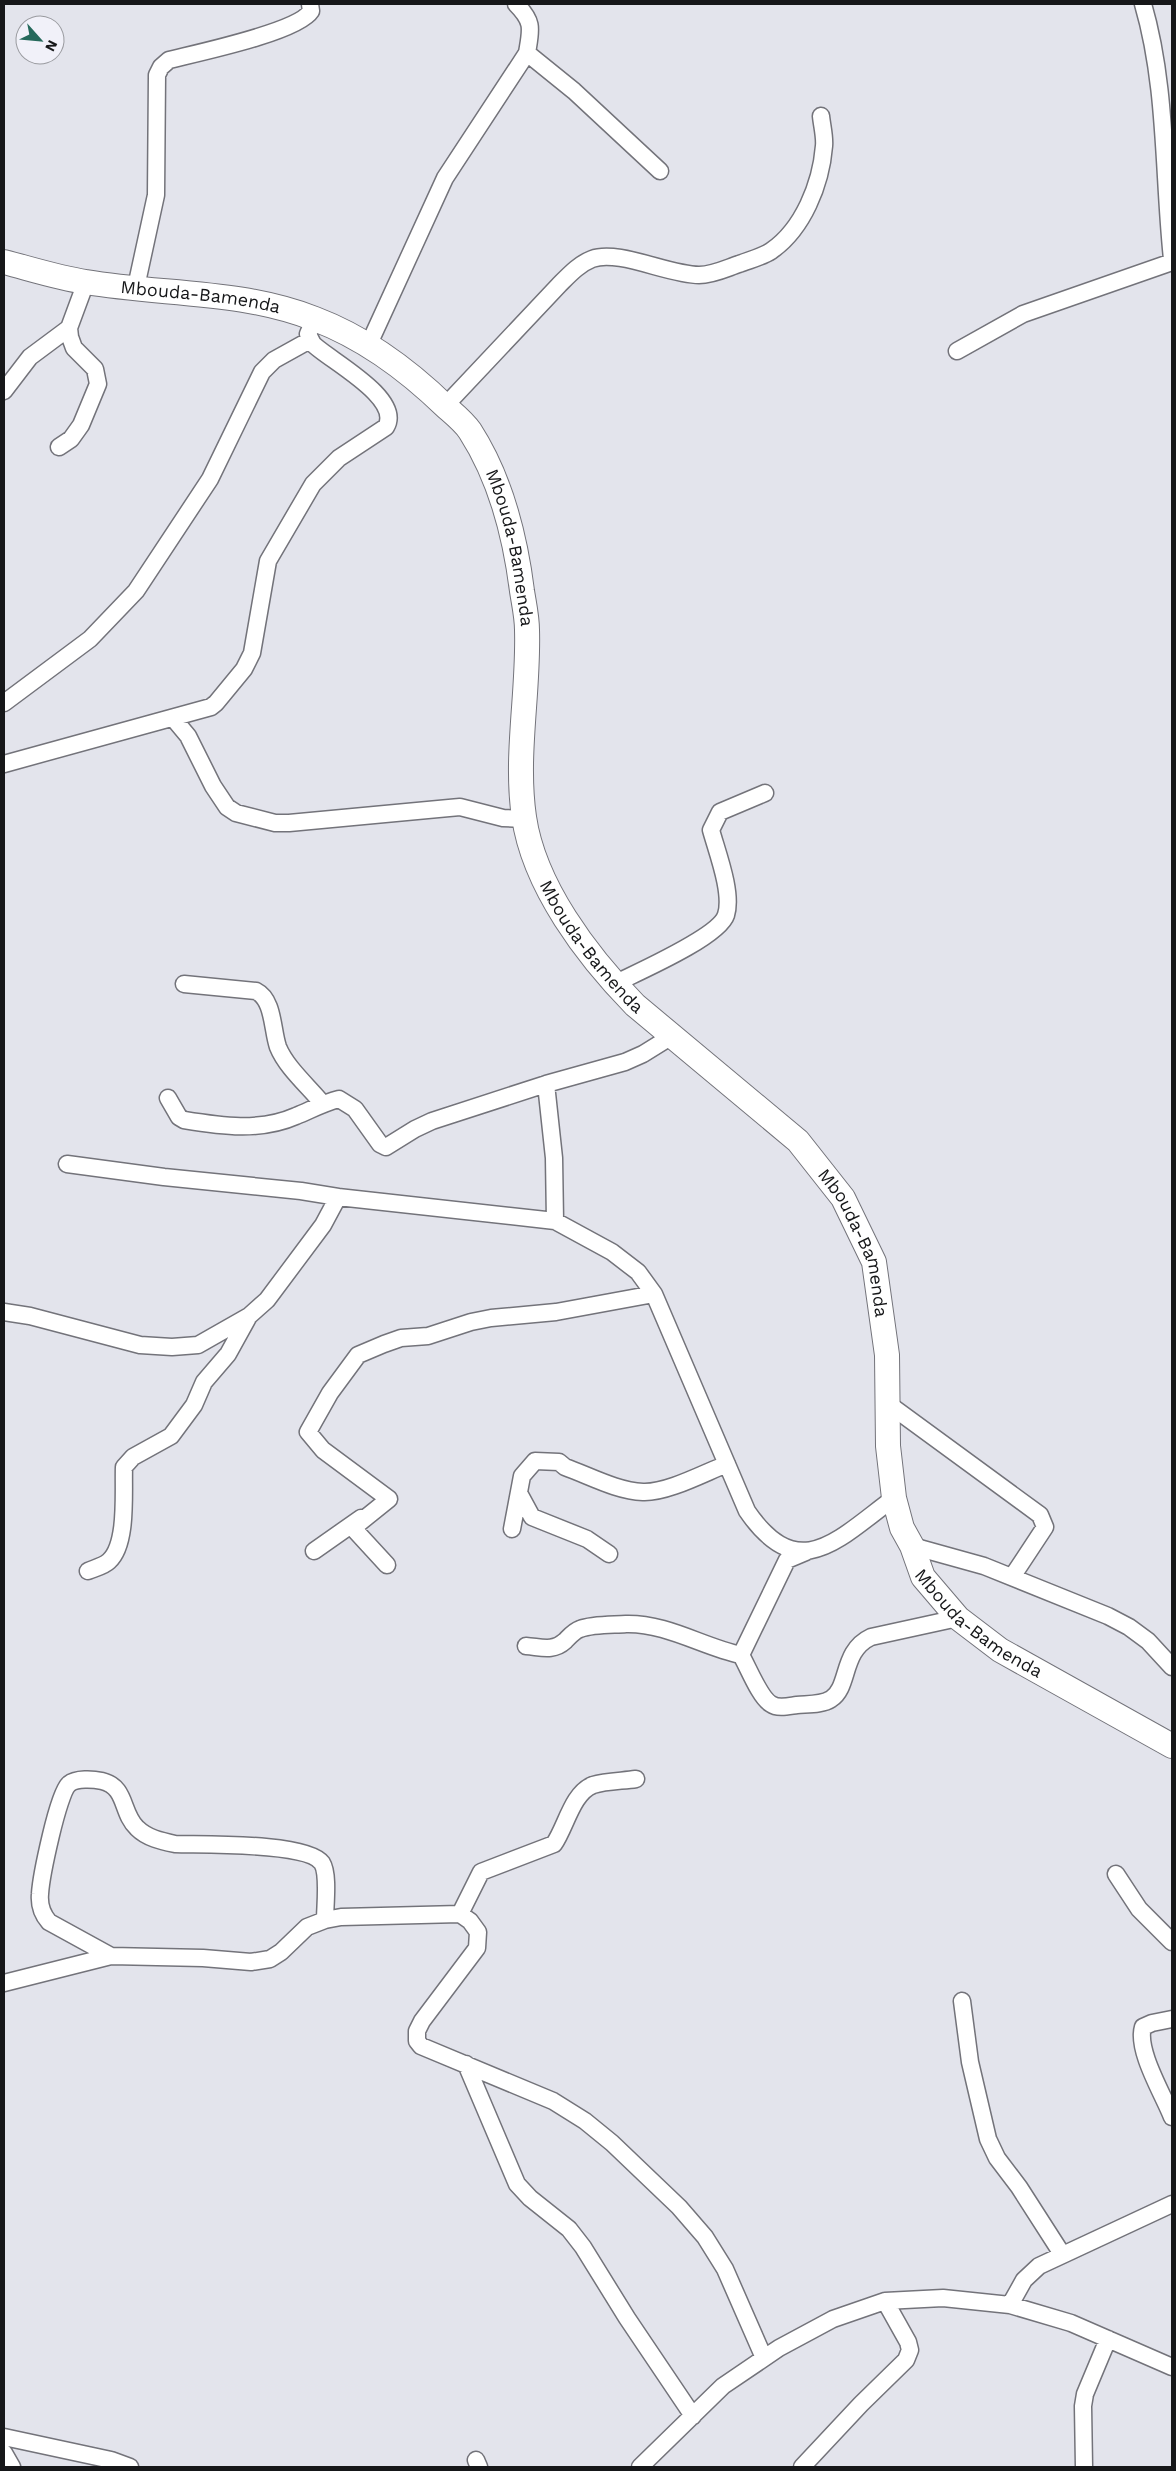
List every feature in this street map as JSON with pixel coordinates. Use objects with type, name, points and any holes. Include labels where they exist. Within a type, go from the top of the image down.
[{"type":"highway","name":"Mbouda-Bamenda","points":[[4,262],[86,282],[233,298],[275,307],[312,329],[369,344],[425,386],[469,429],[495,478],[516,542],[527,630],[522,732],[524,819],[538,869],[564,917],[614,984],[672,1036],[798,1141],[843,1198],[874,1262],[887,1355],[888,1446],[894,1498],[902,1528],[912,1546],[923,1577],[958,1618],[1000,1650],[1172,1746]]},
{"type":"street","points":[[136,288],[156,195],[157,75],[161,67],[169,60],[258,37],[296,23],[309,15],[311,11],[310,4]]},
{"type":"street","points":[[369,344],[444,178],[527,53],[531,33],[528,16],[516,4]]},
{"type":"street","points":[[957,351],[1023,314],[1172,260],[1169,173],[1153,40],[1143,4]]},
{"type":"street","points":[[527,53],[574,91],[660,171]]},
{"type":"street","points":[[445,406],[559,285],[575,269],[592,259],[608,256],[678,273],[700,276],[717,272],[770,252],[790,233],[811,199],[820,172],[824,145],[821,116]]},
{"type":"street","points":[[4,391],[30,357],[69,328],[86,282]]},
{"type":"street","points":[[58,448],[71,439],[81,425],[98,384],[94,369],[74,348],[69,328]]},
{"type":"street","points":[[4,703],[90,639],[136,591],[210,479],[262,372],[312,329],[320,352],[369,386],[378,395],[389,422],[386,427],[328,467],[313,484],[281,536],[268,561],[252,653],[244,669],[216,703],[210,707],[76,742],[4,764]]},
{"type":"street","points":[[173,718],[188,736],[221,801],[236,813],[275,822],[289,823],[460,808],[503,818],[524,819]]},
{"type":"street","points":[[614,984],[706,937],[722,925],[727,914],[727,892],[711,830],[720,812],[765,793]]},
{"type":"street","points":[[184,984],[256,991],[262,994],[267,1001],[279,1049],[322,1103]]},
{"type":"street","points":[[168,1098],[179,1117],[184,1120],[226,1127],[264,1125],[295,1117],[322,1103],[339,1099],[347,1102],[355,1109],[380,1144],[386,1147],[432,1121],[546,1084],[625,1062],[672,1036]]},
{"type":"street","points":[[546,1084],[554,1158],[555,1221]]},
{"type":"street","points":[[67,1164],[174,1178],[301,1191],[338,1198],[555,1221],[612,1252],[638,1272],[654,1294],[748,1511],[760,1529],[776,1544],[806,1552]]},
{"type":"street","points":[[4,1312],[30,1316],[140,1345],[172,1347],[198,1345],[249,1316],[267,1300],[323,1225],[338,1198]]},
{"type":"street","points":[[389,1498],[323,1450],[308,1432],[330,1393],[358,1355],[401,1338],[428,1336],[477,1320],[556,1312],[654,1294]]},
{"type":"street","points":[[88,1571],[108,1562],[116,1553],[122,1518],[124,1467],[133,1457],[171,1436],[194,1405],[204,1382],[228,1354],[249,1316]]},
{"type":"street","points":[[887,1403],[1040,1515],[1045,1527],[1012,1578]]},
{"type":"street","points":[[512,1529],[522,1476],[535,1461],[559,1462],[565,1467],[629,1490],[645,1492],[662,1489],[727,1464]]},
{"type":"street","points":[[519,1493],[532,1517],[587,1539],[609,1554]]},
{"type":"street","points":[[314,1551],[389,1498]]},
{"type":"street","points":[[387,1565],[354,1528],[389,1498]]},
{"type":"street","points":[[741,1655],[786,1560],[829,1546],[894,1498]]},
{"type":"street","points":[[912,1546],[984,1566],[1108,1616],[1129,1627],[1148,1641],[1172,1667]]},
{"type":"street","points":[[526,1646],[553,1648],[560,1646],[574,1632],[582,1628],[628,1624],[666,1630],[723,1651],[741,1655],[765,1698],[771,1704],[781,1707],[826,1701],[837,1692],[854,1651],[862,1642],[958,1618]]},
{"type":"street","points":[[460,1914],[481,1872],[554,1844],[580,1795],[587,1788],[595,1784],[636,1779]]},
{"type":"street","points":[[111,1956],[49,1922],[43,1916],[41,1908],[40,1895],[62,1794],[67,1786],[74,1781],[103,1781],[114,1787],[121,1794],[128,1816],[136,1828],[160,1841],[175,1844],[290,1849],[314,1856],[321,1862],[325,1871],[325,1920]]},
{"type":"street","points":[[1116,1874],[1139,1909],[1172,1942]]},
{"type":"street","points":[[4,1984],[111,1956],[203,1958],[252,1962],[270,1959],[281,1952],[307,1927],[325,1920],[341,1917],[460,1914],[470,1921],[478,1932],[477,1948],[422,2021],[417,2031],[417,2041],[421,2046],[553,2101],[585,2121],[612,2143],[679,2207],[705,2237],[725,2270],[764,2358]]},
{"type":"street","points":[[962,2001],[970,2062],[988,2139],[998,2158],[1062,2254]]},
{"type":"street","points":[[1172,2019],[1152,2022],[1143,2027],[1140,2037],[1143,2049],[1172,2117]]},
{"type":"street","points":[[466,2064],[517,2184],[530,2198],[569,2229],[583,2247],[627,2318],[693,2416]]},
{"type":"street","points":[[1010,2305],[1030,2273],[1062,2254],[1172,2204]]},
{"type":"street","points":[[640,2467],[723,2386],[764,2358],[833,2319],[885,2300],[943,2298],[1010,2305],[1071,2324],[1172,2367]]},
{"type":"street","points":[[802,2467],[861,2404],[906,2360],[910,2350],[908,2342],[885,2300]]},
{"type":"street","points":[[1084,2467],[1083,2406],[1085,2394],[1108,2339]]},
{"type":"street","points":[[4,2437],[110,2460],[130,2467]]},
{"type":"street","points":[[4,2453],[12,2467]]}]
